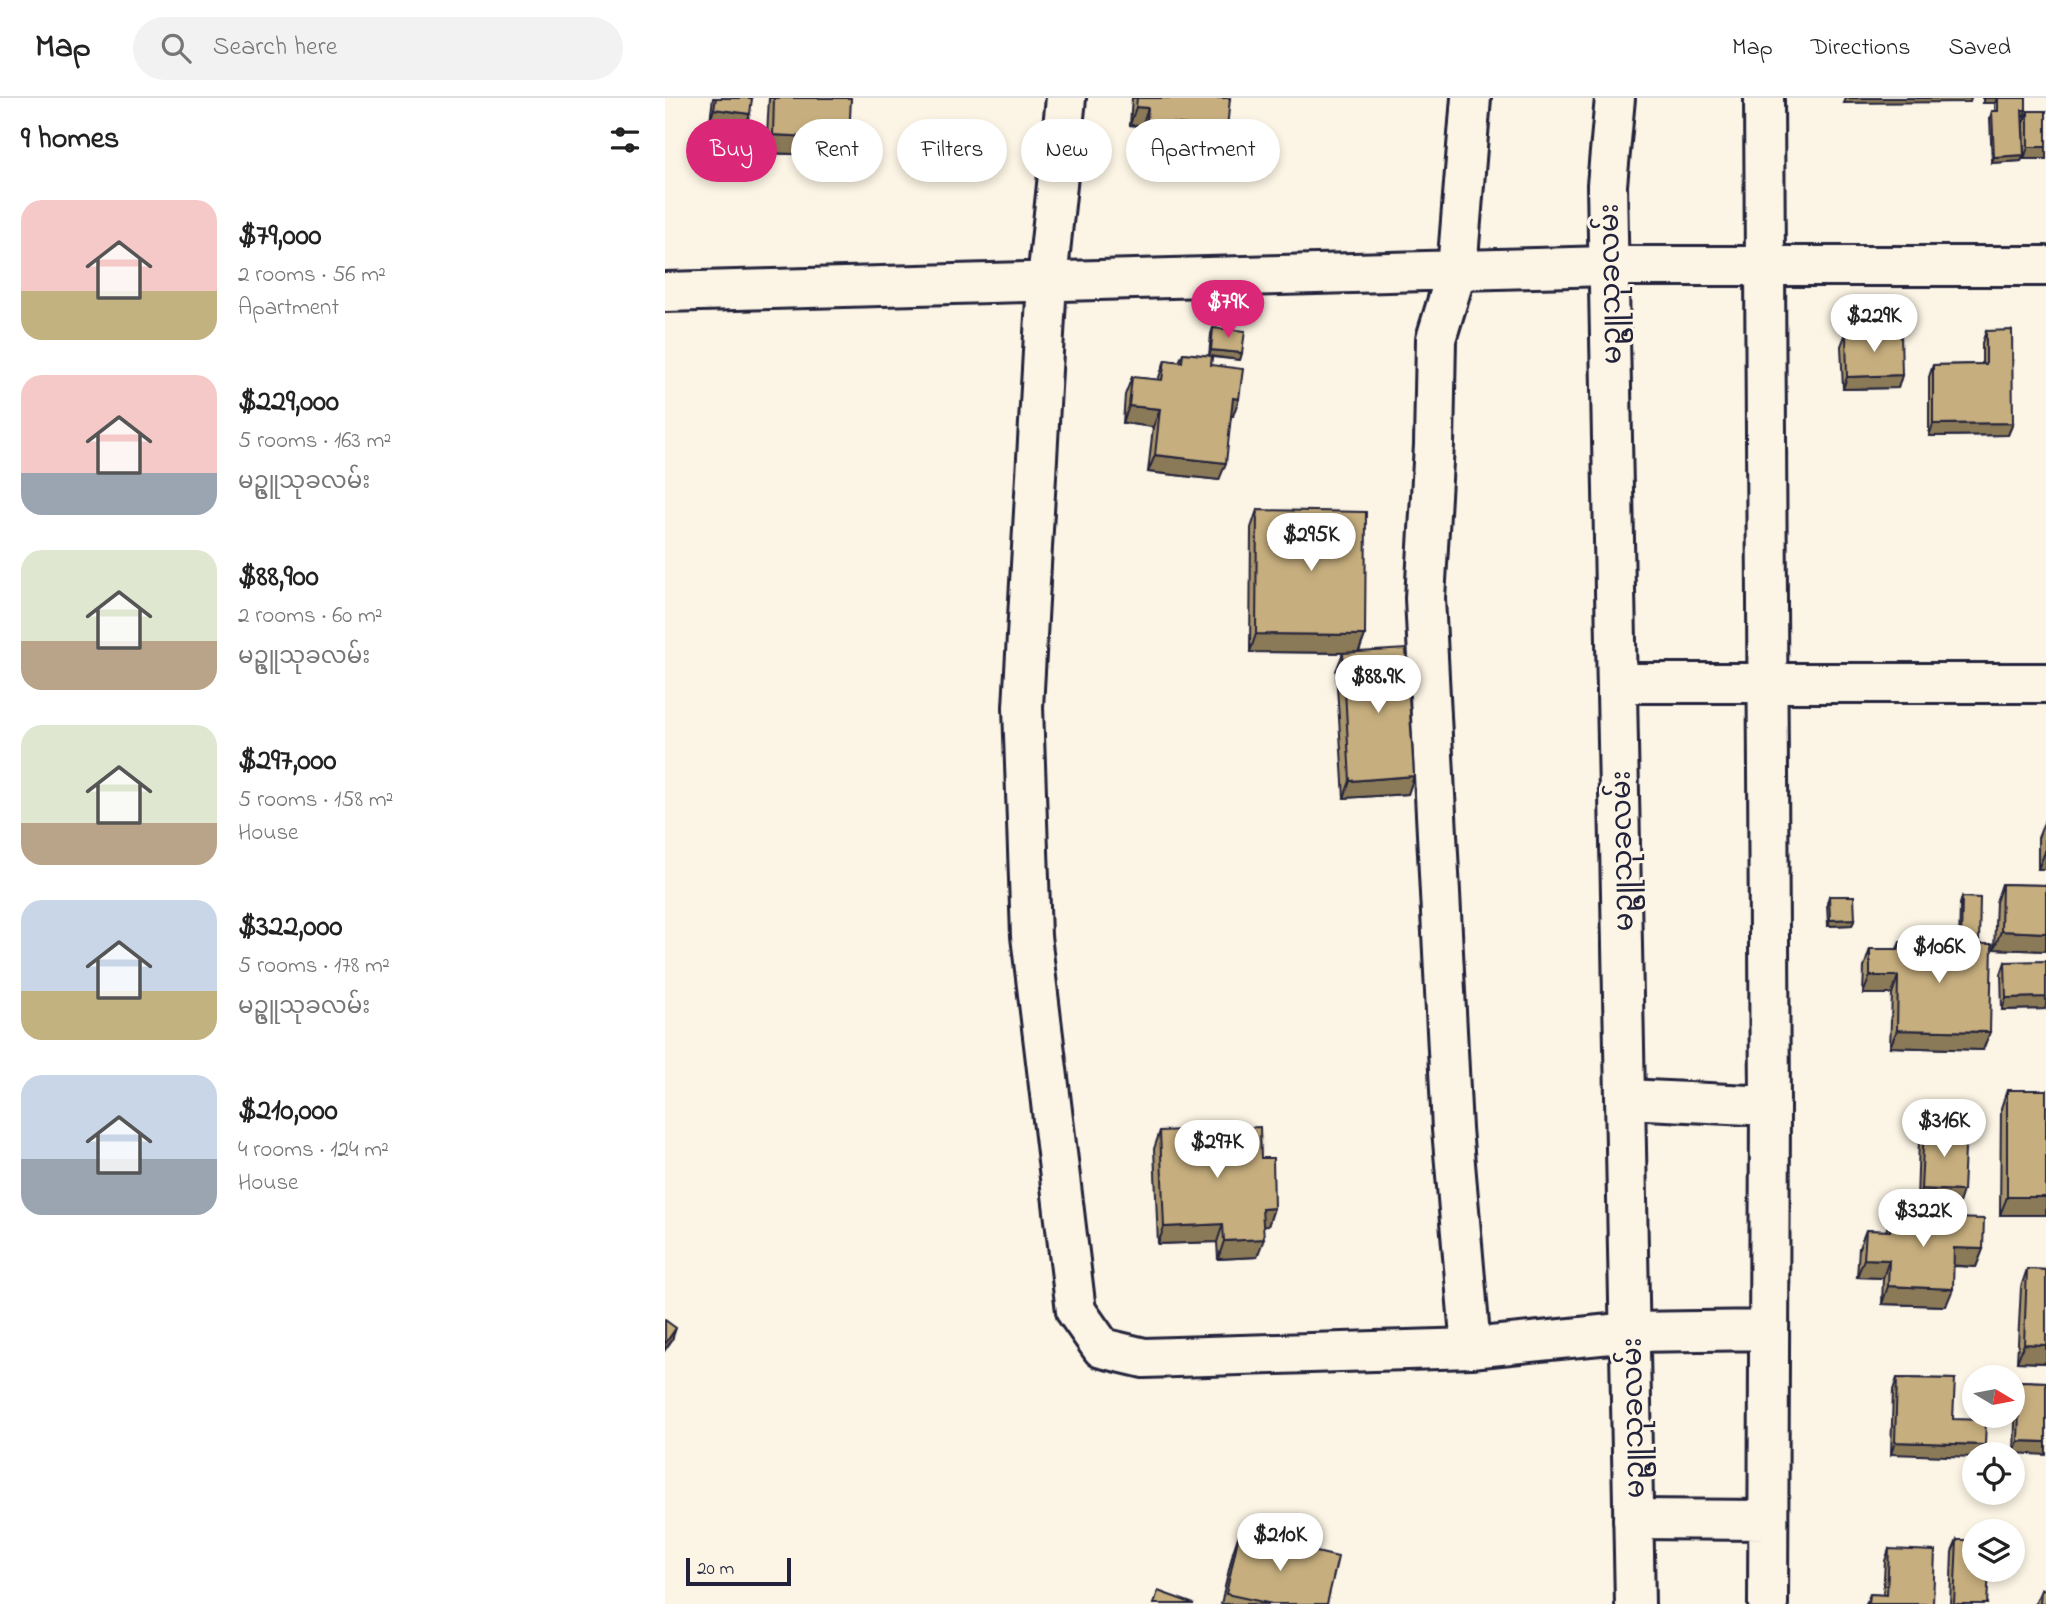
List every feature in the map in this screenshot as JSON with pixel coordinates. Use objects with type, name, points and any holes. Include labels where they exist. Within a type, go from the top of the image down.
[{"type":"street","points":[[1066,98],[1047,282],[1023,707],[1031,936],[1076,1311],[1102,1349],[1144,1357],[1471,1348],[1630,1332],[1769,1330]]},
{"type":"street","points":[[1471,98],[1457,271],[1436,339],[1434,444],[1425,598],[1452,1129],[1471,1348]]},
{"type":"street","name":"မဥ္ဇူသုခလမ်း","points":[[1615,98],[1607,185],[1635,1604]]},
{"type":"street","points":[[1764,98],[1765,683],[1770,1106],[1768,1604]]},
{"type":"street","points":[[665,292],[1609,266],[2046,266]]},
{"type":"street","points":[[1618,683],[2046,683]]},
{"type":"street","points":[[1626,1099],[1770,1106]]},
{"type":"street","points":[[1633,1519],[1768,1520]]},
{"type":"building","points":[[716,98],[752,98],[750,114],[714,109]]},
{"type":"building","points":[[774,98],[851,98],[850,119],[791,119],[791,136],[777,135],[777,119],[773,119]]},
{"type":"building","points":[[1137,98],[1230,98],[1228,119],[1147,119],[1148,108],[1136,107]]},
{"type":"building","points":[[1998,98],[2026,98],[2026,110],[2022,110],[2024,155],[1994,157],[1992,111],[1998,111]]},
{"type":"building","points":[[2028,111],[2046,111],[2046,147],[2028,147]]},
{"type":"building","points":[[1213,328],[1245,331],[1242,353],[1211,350]]},
{"type":"building","points":[[2012,330],[2013,423],[1933,424],[1933,365],[1986,364],[1986,331]]},
{"type":"building","points":[[1901,332],[1902,375],[1847,377],[1846,333]]},
{"type":"building","points":[[1183,353],[1212,356],[1211,365],[1243,369],[1239,399],[1233,398],[1226,463],[1155,455],[1160,409],[1129,406],[1132,377],[1162,380],[1165,360],[1182,362]]},
{"type":"building","points":[[1257,510],[1366,512],[1365,635],[1256,634]]},
{"type":"building","points":[[1406,649],[1414,776],[1350,781],[1343,653]]},
{"type":"building","points":[[2046,820],[2046,852],[2045,852]]},
{"type":"building","points":[[2002,884],[2046,885],[2046,933],[2001,931]]},
{"type":"building","points":[[1829,896],[1854,896],[1855,919],[1830,920]]},
{"type":"building","points":[[1962,897],[1980,898],[1979,944],[1961,943]]},
{"type":"building","points":[[1900,942],[1992,944],[1990,1032],[1897,1030],[1898,976],[1870,976],[1870,949],[1900,949]]},
{"type":"building","points":[[2046,961],[2046,997],[2006,998],[2005,962]]},
{"type":"building","points":[[2007,1090],[2046,1090],[2046,1197],[2007,1197]]},
{"type":"building","points":[[1260,1127],[1261,1158],[1273,1158],[1274,1208],[1262,1209],[1264,1239],[1224,1241],[1223,1224],[1164,1227],[1160,1131]]},
{"type":"building","points":[[1924,1127],[1966,1128],[1963,1191],[1921,1189]]},
{"type":"building","points":[[1891,1216],[1984,1219],[1983,1249],[1954,1248],[1953,1289],[1888,1286],[1889,1260],[1864,1259],[1866,1230],[1890,1231]]},
{"type":"building","points":[[2027,1269],[2046,1270],[2046,1345],[2024,1344]]},
{"type":"building","points":[[665,1320],[676,1328],[665,1344]]},
{"type":"building","points":[[1897,1378],[1955,1379],[1953,1419],[1962,1419],[1962,1428],[1986,1428],[1985,1442],[1962,1442],[1962,1444],[1895,1442]]},
{"type":"building","points":[[2025,1381],[2046,1382],[2046,1442],[2018,1441],[2018,1428],[2025,1428]]},
{"type":"building","points":[[1239,1534],[1338,1557],[1327,1604],[1272,1604],[1226,1594]]},
{"type":"building","points":[[1957,1540],[1962,1540],[1962,1582],[1988,1582],[1987,1604],[1954,1604]]},
{"type":"building","points":[[1889,1549],[1935,1551],[1933,1604],[1869,1604],[1870,1594],[1887,1595]]},
{"type":"building","points":[[2041,1590],[2046,1590],[2046,1604],[2040,1604]]},
{"type":"building","points":[[1158,1591],[1194,1604],[1154,1604]]}]
